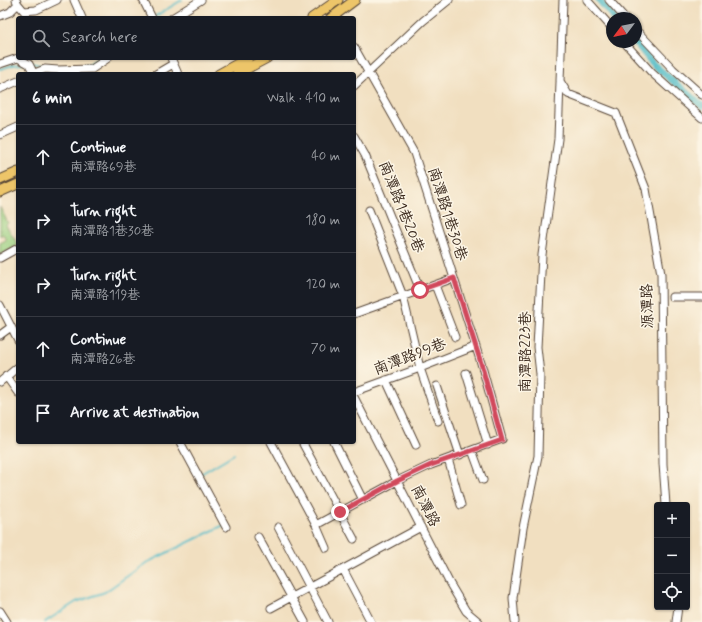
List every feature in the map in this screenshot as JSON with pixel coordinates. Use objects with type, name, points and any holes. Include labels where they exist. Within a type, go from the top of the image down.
[{"type":"main road","points":[[314,16],[328,3],[338,0]]},
{"type":"main road","points":[[335,16],[355,0]]},
{"type":"main road","points":[[223,72],[244,60]]},
{"type":"main road","points":[[241,72],[263,60]]},
{"type":"main road","points":[[0,180],[16,173]]},
{"type":"main road","points":[[0,192],[16,185]]},
{"type":"street","points":[[0,16],[10,12],[17,2],[24,11],[36,10],[57,0]]},
{"type":"street","points":[[74,0],[81,16]]},
{"type":"street","points":[[143,0],[151,16]]},
{"type":"street","points":[[175,16],[201,0]]},
{"type":"street","points":[[356,84],[423,21],[449,0]]},
{"type":"street","name":"南潭路223巷","points":[[515,622],[513,598],[523,528],[538,456],[540,374],[537,347],[542,255],[558,139],[563,0]]},
{"type":"street","points":[[587,0],[606,21]]},
{"type":"street","points":[[609,0],[620,12]]},
{"type":"street","points":[[328,3],[334,16]]},
{"type":"street","points":[[642,36],[673,69],[702,95]]},
{"type":"street","points":[[629,48],[652,73],[702,118]]},
{"type":"street","name":"南潭路1巷30巷","points":[[356,50],[414,153],[476,346],[502,440],[488,445]]},
{"type":"street","points":[[0,64],[16,59]]},
{"type":"street","points":[[22,60],[29,64],[33,72]]},
{"type":"street","points":[[38,72],[45,69],[92,69],[105,60]]},
{"type":"street","points":[[158,72],[172,61],[177,72]]},
{"type":"street","name":"源潭路","points":[[560,81],[568,94],[616,113],[646,189],[661,274],[662,464],[666,502]]},
{"type":"street","points":[[0,89],[16,82]]},
{"type":"street","points":[[0,135],[16,128]]},
{"type":"street","name":"南潭路1巷20巷","points":[[356,139],[365,155],[420,290]]},
{"type":"street","points":[[369,210],[403,296],[420,368],[438,421]]},
{"type":"street","points":[[0,258],[16,249]]},
{"type":"street","points":[[356,313],[454,278]]},
{"type":"street","points":[[435,285],[455,337]]},
{"type":"street","points":[[672,297],[702,297]]},
{"type":"street","points":[[0,305],[16,336]]},
{"type":"street","points":[[0,336],[11,327]]},
{"type":"street","name":"南潭路99巷","points":[[356,391],[476,346]]},
{"type":"street","points":[[0,382],[16,368]]},
{"type":"street","points":[[316,525],[397,481],[431,465],[488,445],[466,373]]},
{"type":"street","points":[[6,376],[16,390]]},
{"type":"street","points":[[386,380],[416,445]]},
{"type":"street","points":[[437,386],[460,455]]},
{"type":"street","name":"南潭路","points":[[356,401],[450,584],[466,611],[479,622]]},
{"type":"street","points":[[181,444],[226,527]]},
{"type":"street","points":[[272,444],[316,525],[326,548]]},
{"type":"street","points":[[303,444],[354,539]]},
{"type":"street","points":[[335,444],[363,500]]},
{"type":"street","points":[[472,450],[483,480]]},
{"type":"street","points":[[448,459],[461,505]]},
{"type":"street","points":[[278,527],[328,622]]},
{"type":"street","points":[[271,608],[421,527]]},
{"type":"street","points":[[258,537],[305,622]]},
{"type":"street","points":[[343,569],[371,622]]},
{"type":"street","points":[[676,622],[678,610]]},
{"type":"street","points":[[0,611],[7,622]]},
{"type":"green space","points":[[0,207],[8,223],[6,225],[16,242],[16,246],[0,255],[0,243],[6,240],[3,234],[0,236]]},
{"type":"waterway","points":[[156,16],[182,0]]},
{"type":"waterway","points":[[599,0],[609,12]]},
{"type":"waterway","points":[[640,48],[653,64],[702,106]]},
{"type":"waterway","points":[[83,66],[89,65],[97,60]]},
{"type":"waterway","points":[[31,63],[47,66]]},
{"type":"waterway","points":[[0,69],[23,64]]},
{"type":"waterway","points":[[199,475],[234,454]]},
{"type":"waterway","points":[[45,622],[76,602],[105,592],[146,563],[224,525]]},
{"type":"route","points":[[340,512],[397,481],[431,465],[502,440],[481,363],[454,278],[420,290]]}]
